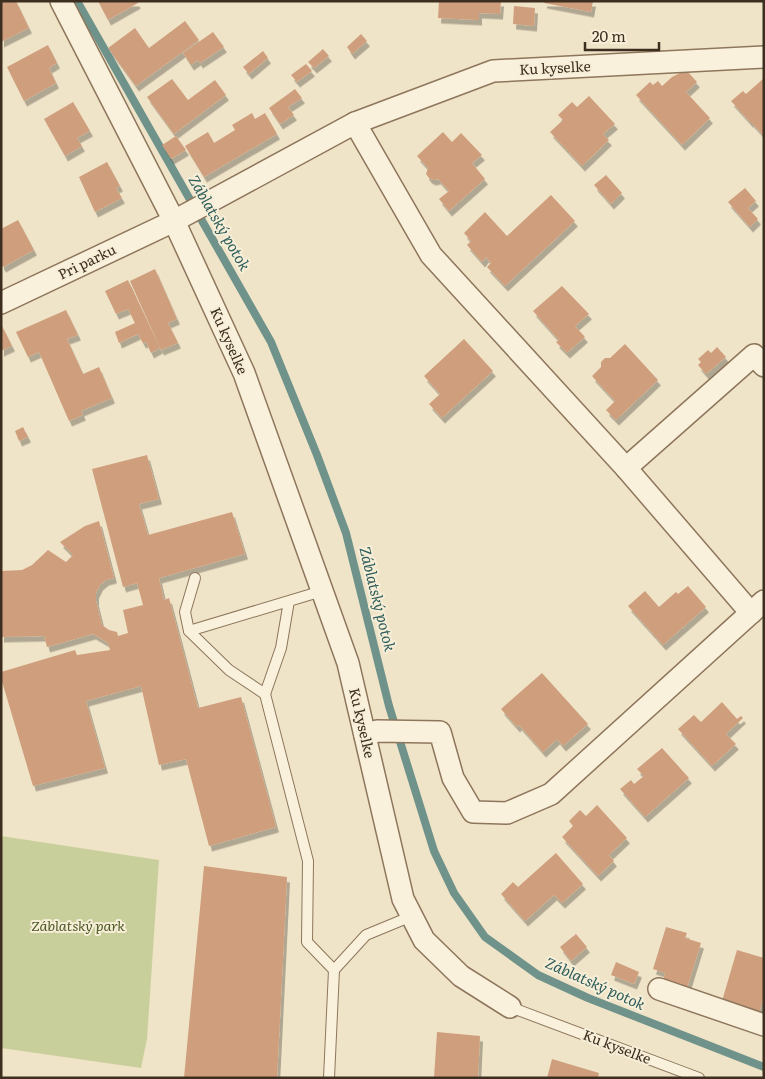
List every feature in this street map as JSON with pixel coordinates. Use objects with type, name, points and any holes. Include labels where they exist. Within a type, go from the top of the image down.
[{"type":"street","name":"Ku kyselke","points":[[61,1],[174,220],[244,373],[348,662],[371,733],[403,899],[424,940],[461,976],[510,1007]]},
{"type":"street","name":"Ku kyselke","points":[[174,220],[355,123],[493,71],[764,57]]},
{"type":"street","points":[[355,123],[431,255],[626,468],[758,607],[551,794],[507,813],[473,812],[453,778],[440,732],[371,733]]},
{"type":"street","name":"Pri parku","points":[[1,303],[174,220]]},
{"type":"street","points":[[626,468],[761,356]]},
{"type":"street","points":[[658,989],[764,1025]]},
{"type":"lane","points":[[194,578],[185,612],[189,631],[229,670],[265,694]]},
{"type":"lane","points":[[189,631],[322,591]]},
{"type":"lane","points":[[289,601],[281,648],[265,694],[308,861],[307,942],[334,970]]},
{"type":"lane","points":[[329,1078],[334,970],[366,935],[412,916]]},
{"type":"lane","name":"Ku kyselke","points":[[510,1007],[698,1078]]},
{"type":"green space","name":"Záblatský park","points":[[1,836],[159,860],[147,1039],[141,1068],[1,1048]]},
{"type":"building","points":[[1,1],[16,1],[29,28],[1,42]]},
{"type":"building","points":[[98,1],[136,1],[138,3],[108,20]]},
{"type":"building","points":[[439,1],[501,1],[500,14],[479,13],[479,20],[438,18]]},
{"type":"building","points":[[544,1],[593,1],[591,12],[544,3]]},
{"type":"building","points":[[514,6],[535,8],[534,26],[513,24]]},
{"type":"building","points":[[185,21],[199,40],[136,86],[108,48],[135,28],[149,48]]},
{"type":"building","points":[[213,32],[224,47],[200,63],[198,60],[191,65],[183,53]]},
{"type":"building","points":[[361,34],[367,41],[352,54],[347,47]]},
{"type":"building","points":[[48,45],[57,63],[49,68],[56,83],[24,101],[7,67]]},
{"type":"building","points":[[323,49],[329,56],[314,68],[308,62]]},
{"type":"building","points":[[263,51],[268,58],[249,74],[243,67]]},
{"type":"building","points":[[306,64],[312,71],[297,82],[291,75]]},
{"type":"building","points":[[687,71],[697,82],[686,92],[710,118],[682,145],[636,95],[650,82],[653,85],[658,81],[662,86],[672,77]]},
{"type":"building","points":[[764,78],[764,136],[731,101],[743,91],[746,94]]},
{"type":"building","points":[[172,79],[188,100],[215,80],[226,95],[174,134],[147,97]]},
{"type":"building","points":[[295,89],[302,98],[288,107],[294,115],[280,124],[269,108]]},
{"type":"building","points":[[589,96],[615,124],[603,134],[609,140],[582,166],[550,132],[563,120],[558,115],[572,102],[577,107]]},
{"type":"building","points":[[73,102],[90,131],[77,138],[82,146],[65,156],[44,119]]},
{"type":"building","points":[[252,113],[255,119],[265,113],[277,134],[204,177],[185,146],[208,132],[214,143],[235,130],[232,125]]},
{"type":"building","points":[[443,132],[452,142],[461,133],[482,155],[472,163],[485,179],[449,211],[439,199],[449,191],[438,179],[433,180],[429,178],[426,174],[428,168],[417,156]]},
{"type":"building","points":[[176,136],[186,150],[171,159],[162,145]]},
{"type":"building","points":[[107,162],[120,186],[116,188],[122,198],[95,212],[79,177]]},
{"type":"building","points":[[606,175],[622,193],[611,204],[594,185]]},
{"type":"building","points":[[745,188],[756,201],[748,208],[758,219],[750,227],[728,202]]},
{"type":"building","points":[[551,195],[575,221],[505,286],[487,267],[491,263],[486,257],[482,262],[467,245],[471,241],[464,233],[485,212],[507,236]]},
{"type":"building","points":[[18,220],[34,250],[3,267],[1,264],[1,229]]},
{"type":"building","points":[[155,269],[177,319],[168,323],[178,343],[161,350],[130,281]]},
{"type":"building","points":[[128,280],[160,348],[151,353],[146,342],[143,343],[138,334],[119,343],[115,332],[135,323],[128,309],[116,314],[105,291]]},
{"type":"building","points":[[562,286],[589,314],[575,326],[585,337],[567,353],[556,342],[559,340],[533,311]]},
{"type":"building","points":[[66,310],[78,335],[67,339],[83,374],[99,367],[112,398],[81,411],[83,415],[69,421],[39,352],[28,357],[16,332]]},
{"type":"building","points":[[1,324],[12,346],[1,351]]},
{"type":"building","points":[[464,339],[493,371],[442,418],[429,404],[440,394],[424,376]]},
{"type":"building","points":[[625,344],[658,380],[616,420],[606,410],[615,401],[592,376],[601,367],[601,362],[605,358],[610,358]]},
{"type":"building","points":[[717,347],[726,357],[706,374],[698,365],[701,362],[698,359],[708,350],[711,353]]},
{"type":"building","points":[[23,427],[28,437],[19,441],[15,431]]},
{"type":"building","points":[[147,455],[159,499],[139,504],[148,535],[232,512],[245,554],[159,578],[164,600],[169,598],[198,708],[241,697],[276,827],[209,846],[186,759],[159,765],[141,686],[86,701],[105,768],[33,786],[1,678],[1,672],[75,650],[77,655],[110,650],[108,643],[93,634],[47,647],[44,636],[1,637],[1,571],[22,570],[32,565],[48,550],[66,562],[73,555],[60,542],[85,526],[99,521],[114,578],[106,580],[100,585],[96,593],[102,625],[109,630],[117,632],[118,636],[128,633],[123,610],[143,605],[137,583],[123,587],[92,469]]},
{"type":"building","points":[[688,586],[706,607],[663,645],[628,606],[645,591],[659,607],[676,592],[678,594]]},
{"type":"building","points":[[542,673],[588,724],[563,746],[557,739],[543,752],[519,725],[517,727],[501,709]]},
{"type":"building","points":[[722,702],[737,719],[741,716],[743,718],[726,734],[736,744],[712,766],[678,729],[694,715],[701,722]]},
{"type":"building","points":[[662,748],[689,778],[645,817],[620,789],[631,780],[634,784],[644,776],[637,769]]},
{"type":"building","points":[[597,805],[627,838],[609,855],[614,861],[598,876],[562,837],[573,826],[569,821],[580,810],[586,816]]},
{"type":"building","points":[[556,853],[583,884],[562,903],[554,895],[525,921],[501,894],[513,882],[518,887]]},
{"type":"building","points":[[204,866],[287,877],[277,1078],[184,1078]]},
{"type":"building","points":[[666,927],[687,933],[685,938],[701,943],[687,988],[663,981],[665,973],[653,969]]},
{"type":"building","points":[[576,934],[587,947],[571,961],[560,947]]},
{"type":"building","points":[[737,950],[764,958],[764,997],[759,1012],[722,1001]]},
{"type":"building","points":[[616,962],[639,972],[634,984],[611,975]]},
{"type":"building","points":[[437,1032],[480,1036],[478,1078],[434,1078]]},
{"type":"building","points":[[552,1059],[599,1073],[598,1078],[547,1078]]},
{"type":"waterway","name":"Záblatský potok","points":[[77,1],[271,342],[317,455],[346,533],[389,706],[434,851],[454,893],[485,937],[538,975],[588,998],[764,1067]]}]
